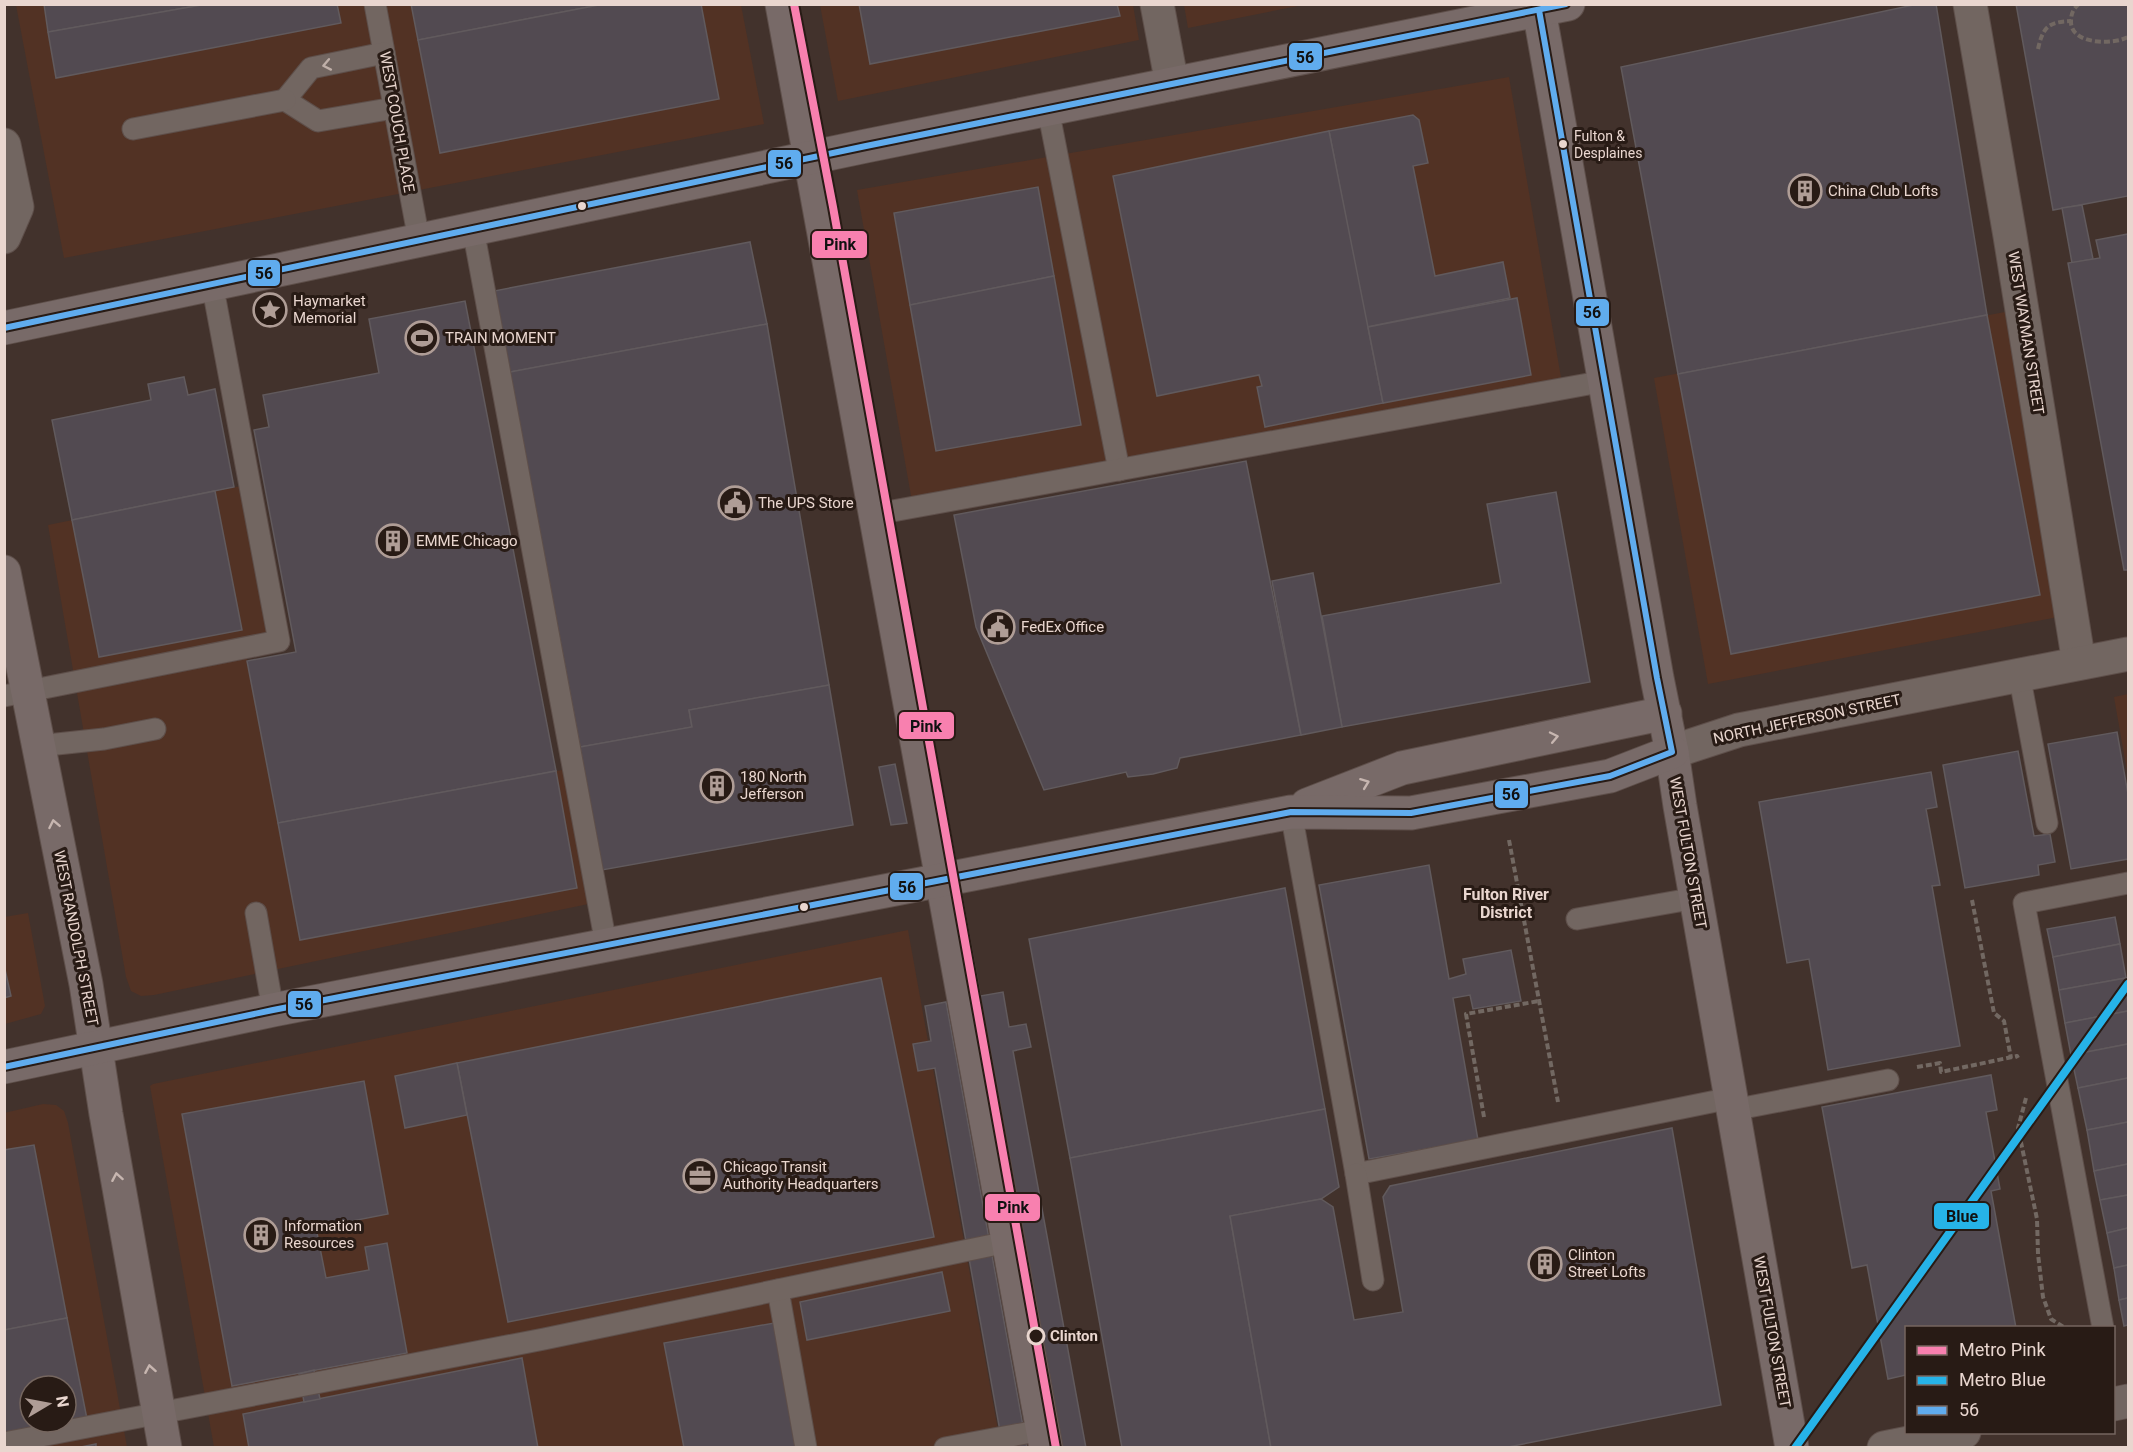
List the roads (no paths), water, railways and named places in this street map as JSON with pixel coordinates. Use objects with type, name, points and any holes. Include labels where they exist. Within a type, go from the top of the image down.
[{"type":"main road","points":[[782,4],[1044,1439]]},
{"type":"main road","points":[[4,328],[1548,6]]},
{"type":"main road","name":"WEST FULTON STREET","points":[[1548,6],[1605,381],[1672,752],[1792,1448]]},
{"type":"main road","name":"WEST RANDOLPH STREET","points":[[4,572],[16,694],[38,746],[86,984],[165,1448]]},
{"type":"main road","points":[[1291,812],[1402,768],[1665,713]]},
{"type":"main road","name":"NORTH JEFFERSON STREET","points":[[4,1067],[273,1010],[606,944],[1291,812],[1411,813],[1611,776],[1672,752]]},
{"type":"street","points":[[1156,4],[1172,84]]},
{"type":"street","name":"WEST WAYMAN STREET","points":[[1970,4],[2079,663]]},
{"type":"street","points":[[4,144],[17,207],[4,237]]},
{"type":"street","name":"NORTH JEFFERSON STREET","points":[[1672,752],[1739,730],[2128,654]]},
{"type":"street","points":[[1884,1448],[1954,1434]]},
{"type":"lane","name":"WEST COUCH PLACE","points":[[375,4],[419,240]]},
{"type":"lane","points":[[133,129],[285,100],[311,68],[384,53]]},
{"type":"lane","points":[[285,100],[318,121],[394,108]]},
{"type":"lane","points":[[1048,109],[1119,470]]},
{"type":"lane","points":[[472,229],[606,944]]},
{"type":"lane","points":[[16,694],[279,641],[212,283]]},
{"type":"lane","points":[[876,514],[1605,381]]},
{"type":"lane","points":[[2019,675],[2047,823]]},
{"type":"lane","points":[[38,746],[104,739],[155,729]]},
{"type":"lane","points":[[1291,812],[1373,1280]]},
{"type":"lane","points":[[2103,1326],[2024,903],[2128,883]]},
{"type":"lane","points":[[1577,919],[1696,898]]},
{"type":"lane","points":[[256,913],[273,1010]]},
{"type":"lane","points":[[1356,1174],[1564,1133],[1888,1080]]},
{"type":"lane","points":[[4,1443],[544,1339],[1007,1242]]},
{"type":"lane","points":[[778,1290],[806,1448]]},
{"type":"lane","points":[[945,1448],[1044,1439]]},
{"type":"metro line","name":"Pink","points":[[794,4],[833,207],[1056,1448]]},
{"type":"metro line","name":"Blue","points":[[1795,1448],[2128,984]]},
{"type":"place","name":"Fulton & Desplaines","points":[[1563,144]]},
{"type":"place","name":"China Club Lofts","points":[[1805,191]]},
{"type":"place","name":"Haymarket Memorial","points":[[270,310]]},
{"type":"place","name":"TRAIN MOMENT","points":[[422,338]]},
{"type":"place","name":"The UPS Store","points":[[735,503]]},
{"type":"place","name":"EMME Chicago","points":[[393,541]]},
{"type":"place","name":"FedEx Office","points":[[998,627]]},
{"type":"place","name":"180 North Jefferson","points":[[717,786]]},
{"type":"place","name":"Chicago Transit Authority Headquarters","points":[[700,1176]]},
{"type":"place","name":"Information Resources","points":[[261,1235]]},
{"type":"place","name":"Clinton Street Lofts","points":[[1545,1264]]},
{"type":"place","name":"Clinton","points":[[1036,1336]]},
{"type":"district","name":"Fulton River District","points":[[1506,903]]}]
